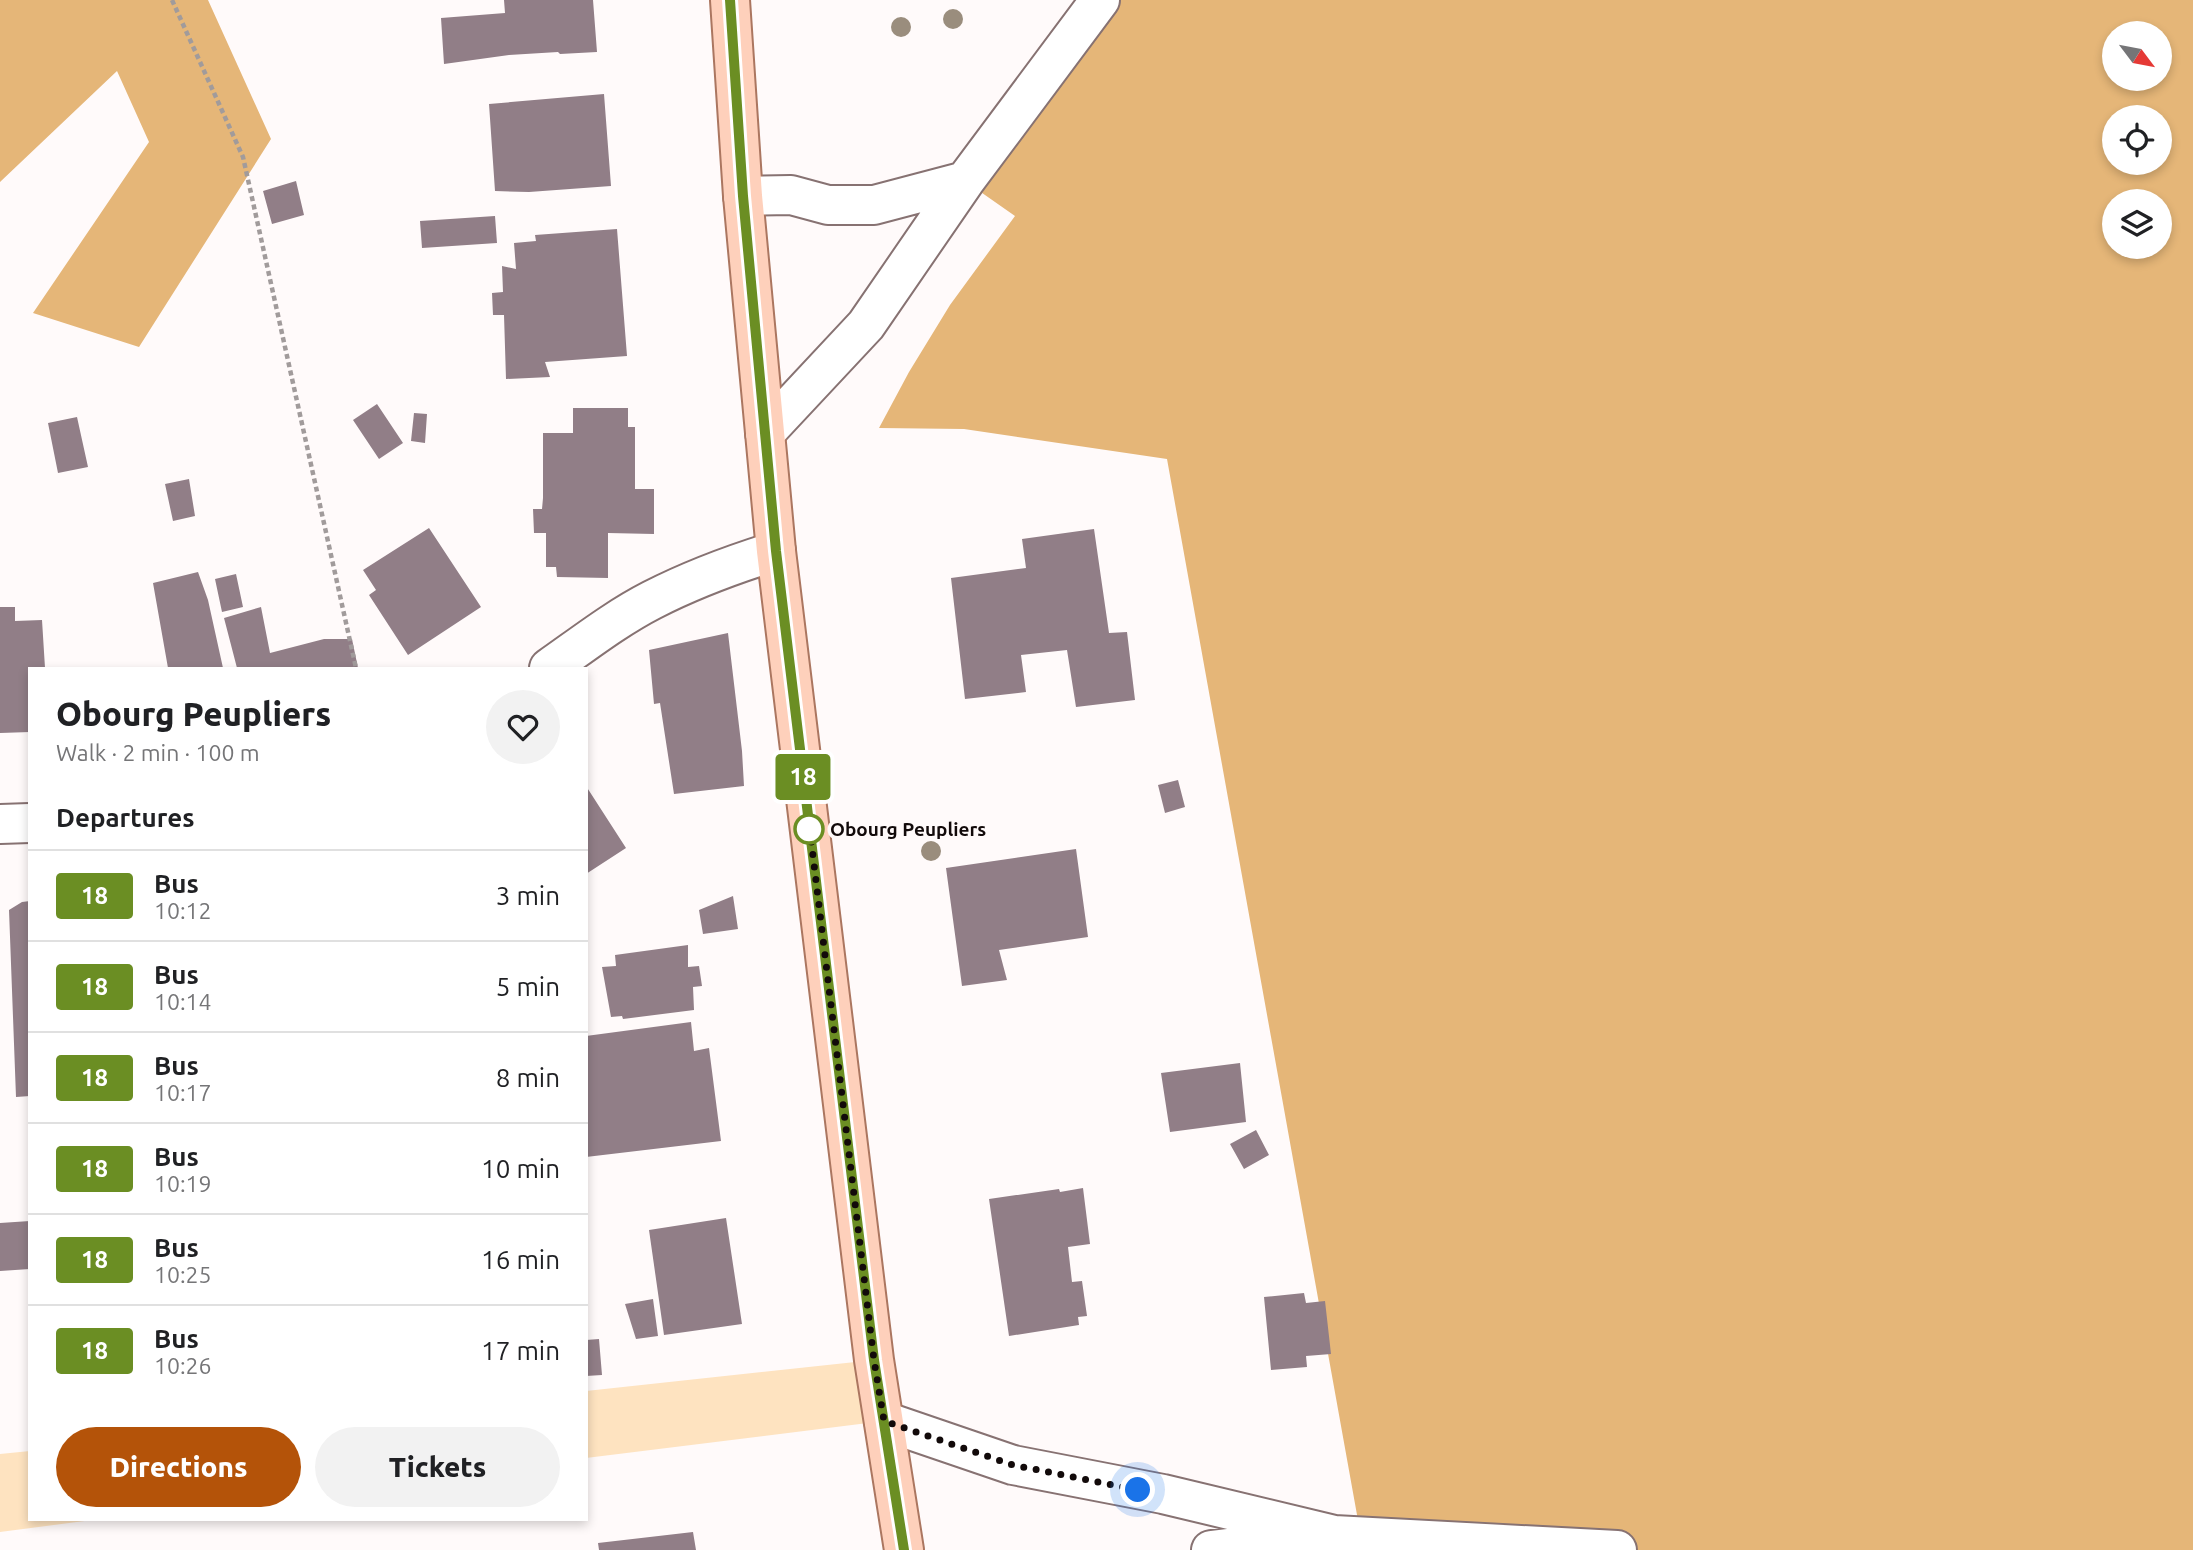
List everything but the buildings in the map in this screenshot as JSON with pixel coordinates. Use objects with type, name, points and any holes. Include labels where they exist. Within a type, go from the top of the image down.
[{"type":"main road","points":[[730,0],[743,196],[776,551],[857,1224],[904,1550]]},
{"type":"street","points":[[765,433],[866,325],[965,181],[1100,0]]},
{"type":"street","points":[[743,196],[791,195],[828,205],[874,205],[965,181]]},
{"type":"street","points":[[549,667],[605,628],[651,601],[739,563],[776,551]]},
{"type":"street","points":[[0,824],[28,823]]},
{"type":"street","points":[[884,1421],[1013,1465],[1163,1494],[1334,1535]]},
{"type":"street","points":[[1211,1550],[1334,1535],[1617,1550]]},
{"type":"path","points":[[172,0],[243,157],[356,667]]},
{"type":"shaded area","points":[[0,0],[208,0],[271,139],[139,347],[33,313],[149,142],[117,71],[0,182]]},
{"type":"shaded area","points":[[1100,0],[2193,0],[2193,1550],[1617,1550],[1361,1537],[1167,459],[964,429],[879,428],[950,305],[1015,216],[965,181]]},
{"type":"shaded area","points":[[874,1360],[884,1421],[588,1458],[588,1391]]},
{"type":"shaded area","points":[[28,1451],[28,1521],[85,1521],[0,1532],[0,1454]]},
{"type":"bus line","name":"18","points":[[730,0],[743,196],[776,551],[874,1360],[904,1550]]},
{"type":"place","name":"Obourg Peupliers","points":[[809,829]]},
{"type":"route","points":[[809,829],[809,823],[874,1360],[884,1421],[1013,1465],[1138,1490]]}]
